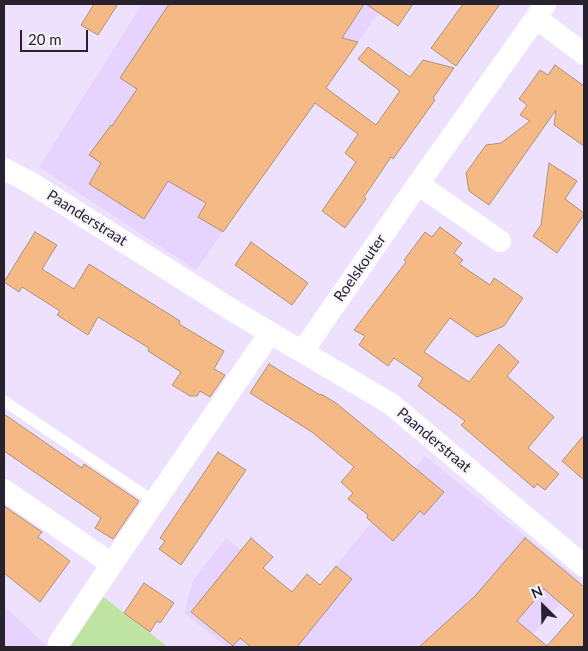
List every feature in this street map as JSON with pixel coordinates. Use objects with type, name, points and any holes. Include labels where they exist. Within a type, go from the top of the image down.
[{"type":"street","name":"Roelskouter","points":[[302,352],[541,11],[584,54]]},
{"type":"street","name":"Paanderstraat","points":[[4,169],[31,183],[270,333],[391,404],[581,557]]},
{"type":"street","points":[[418,184],[500,241]]},
{"type":"street","points":[[60,643],[270,333]]},
{"type":"street","points":[[4,490],[112,564]]},
{"type":"lane","points":[[4,401],[155,502]]},
{"type":"shaded area","points":[[142,4],[385,4],[196,270],[39,167]]},
{"type":"shaded area","points":[[425,456],[581,581],[520,647],[227,647],[184,613],[193,580],[226,538],[306,603]]},
{"type":"shaded area","points":[[4,606],[48,647],[4,647]]},
{"type":"green space","points":[[101,595],[168,647],[66,647]]},
{"type":"building","points":[[94,4],[118,4],[98,35],[81,25]]},
{"type":"building","points":[[169,4],[364,4],[342,38],[358,42],[326,88],[376,125],[400,91],[358,59],[368,47],[410,77],[423,60],[454,68],[433,98],[435,100],[393,159],[391,157],[364,197],[366,199],[345,228],[322,211],[356,162],[345,153],[358,134],[315,103],[223,232],[198,217],[206,203],[168,181],[144,219],[89,184],[101,163],[89,155],[112,126],[137,89],[120,78]]},
{"type":"building","points":[[366,4],[413,4],[398,26]]},
{"type":"building","points":[[463,4],[500,4],[456,66],[431,48]]},
{"type":"building","points":[[555,65],[584,86],[584,146],[554,125],[556,110],[489,205],[469,191],[466,173],[486,145],[501,143],[530,121],[520,115],[527,105],[519,99],[540,70],[548,75]]},
{"type":"building","points":[[549,163],[577,181],[565,199],[584,213],[557,253],[533,236],[541,225]]},
{"type":"building","points":[[440,227],[462,243],[454,253],[463,260],[459,264],[490,285],[494,278],[523,298],[504,326],[477,337],[450,318],[424,352],[469,382],[499,344],[519,362],[507,376],[554,417],[528,448],[559,474],[545,490],[537,484],[534,488],[461,425],[465,421],[418,386],[423,378],[394,358],[388,366],[359,345],[365,336],[354,330],[406,262],[404,260],[425,232],[432,237]]},
{"type":"building","points":[[35,232],[57,245],[42,269],[74,289],[89,264],[180,321],[179,324],[224,351],[214,369],[225,375],[210,397],[200,391],[197,396],[190,396],[172,385],[181,372],[148,351],[149,348],[98,317],[88,335],[57,315],[60,311],[22,287],[19,292],[4,282]]},
{"type":"building","points":[[251,242],[308,283],[292,305],[235,265]]},
{"type":"building","points":[[269,364],[336,403],[444,492],[424,515],[420,511],[393,541],[367,518],[368,515],[348,499],[353,493],[341,482],[354,467],[312,432],[250,393]]},
{"type":"building","points":[[4,414],[82,468],[84,464],[139,501],[113,539],[95,528],[101,518],[4,451]]},
{"type":"building","points":[[584,435],[584,480],[562,461]]},
{"type":"building","points":[[218,452],[246,470],[181,565],[159,549],[165,541],[160,538]]},
{"type":"building","points":[[4,506],[42,532],[38,537],[70,561],[40,602],[4,573]]},
{"type":"building","points":[[251,538],[273,557],[263,568],[292,592],[307,574],[320,585],[336,566],[352,579],[297,647],[251,647],[240,638],[233,646],[191,612]]},
{"type":"building","points":[[525,538],[584,587],[584,647],[419,647],[475,596]],"holes":[[[544,589],[574,615],[547,646],[517,621]]]},
{"type":"building","points":[[144,583],[174,603],[160,623],[157,621],[150,632],[124,613]]}]
